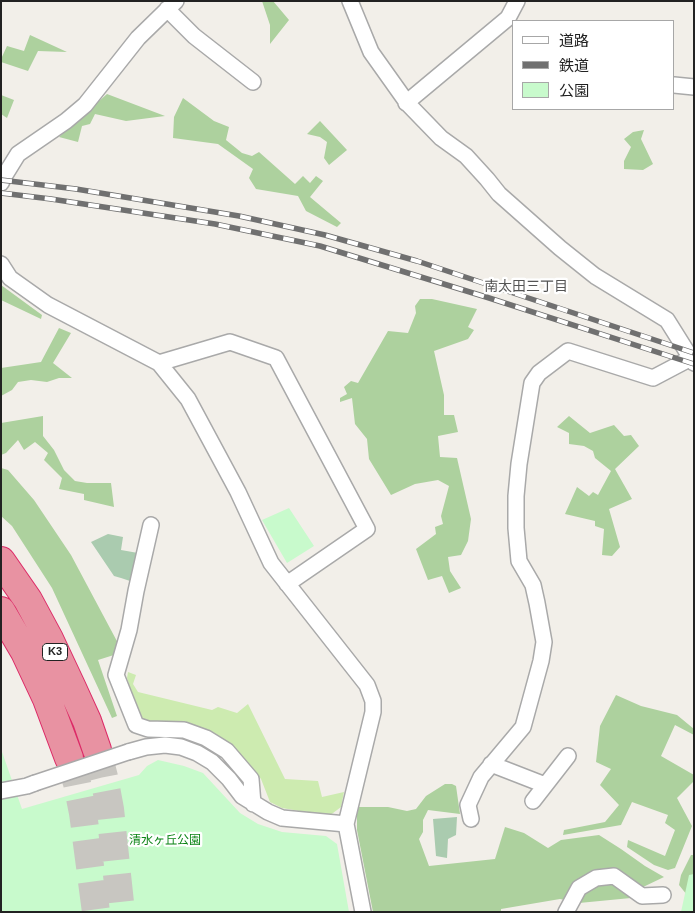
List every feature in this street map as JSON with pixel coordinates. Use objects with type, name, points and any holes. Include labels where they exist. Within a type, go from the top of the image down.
[{"type":"highway","name":"K3","points":[[1,561],[28,600],[49,639],[87,721],[97,750]]},
{"type":"highway","name":"K3","points":[[1,610],[25,652],[47,699],[69,758]]},
{"type":"street","points":[[350,1],[371,52],[406,103],[441,138],[466,156],[499,194],[560,248],[595,276],[667,320],[692,360],[652,378],[568,351],[539,373],[532,383],[519,464],[516,528],[519,561],[533,586],[544,642],[541,661],[523,726],[481,777],[468,805],[471,818]]},
{"type":"street","points":[[406,103],[511,22],[517,1]]},
{"type":"street","points":[[1,183],[18,154],[66,121],[85,105],[138,38],[172,5],[194,36],[253,82]]},
{"type":"street","points":[[675,85],[694,87]]},
{"type":"street","points":[[1,264],[10,278],[48,305],[159,363],[188,398],[238,492],[271,563],[367,685],[373,701],[373,712],[346,824],[363,912]]},
{"type":"street","points":[[159,363],[230,342],[276,358],[366,529],[287,584]]},
{"type":"street","points":[[151,525],[129,630],[116,675],[136,725],[148,730],[184,730],[206,738],[227,751],[251,780],[253,804]]},
{"type":"street","points":[[1,791],[27,786],[128,752],[146,747],[165,745],[197,753],[212,762],[242,796],[268,812],[282,818],[346,824]]},
{"type":"street","points":[[533,801],[568,756]]},
{"type":"street","points":[[491,764],[545,785]]},
{"type":"street","points":[[566,912],[579,888],[596,878],[614,876],[642,896],[663,895]]},
{"type":"green space","points":[[262,1],[273,1],[289,20],[270,44],[270,25]]},
{"type":"green space","points":[[30,35],[67,52],[38,51],[28,71],[1,62],[7,46],[24,51]]},
{"type":"green space","points":[[107,94],[165,116],[126,121],[95,114],[90,124],[82,126],[78,142],[59,137]]},
{"type":"green space","points":[[1,95],[14,100],[7,118],[1,114]]},
{"type":"green space","points":[[183,98],[214,121],[229,127],[226,140],[242,153],[252,156],[259,152],[295,184],[303,176],[310,183],[316,176],[323,181],[310,197],[341,223],[337,227],[306,211],[298,196],[256,189],[249,178],[253,169],[218,144],[173,138],[174,117]]},
{"type":"green space","points":[[320,121],[347,150],[329,165],[324,158],[327,142],[320,137],[307,134]]},
{"type":"green space","points":[[644,130],[641,139],[653,164],[643,170],[624,169],[624,161],[631,147],[624,139],[633,132]]},
{"type":"green space","points":[[1,285],[42,315],[41,319],[1,300]]},
{"type":"green space","points":[[420,299],[432,299],[477,309],[468,327],[474,330],[468,339],[434,351],[444,395],[444,415],[454,415],[458,432],[438,436],[440,457],[457,458],[471,519],[468,541],[461,555],[448,557],[450,571],[461,588],[449,593],[442,576],[428,580],[416,549],[436,534],[435,527],[443,524],[441,516],[449,486],[438,480],[415,484],[391,495],[369,459],[367,439],[355,424],[352,398],[340,402],[340,398],[347,394],[344,387],[351,381],[358,383],[388,331],[408,333],[416,313],[415,306]]},
{"type":"green space","points":[[59,328],[71,333],[53,363],[72,378],[59,378],[47,382],[31,380],[18,382],[12,390],[1,396],[1,368],[41,362]]},
{"type":"green space","points":[[43,416],[43,436],[54,450],[64,470],[75,481],[111,483],[114,507],[84,500],[84,494],[59,489],[62,478],[44,460],[48,453],[35,442],[24,450],[18,440],[6,453],[1,455],[1,423]]},
{"type":"green space","points":[[569,416],[590,433],[614,425],[624,436],[631,435],[639,446],[615,469],[632,499],[609,509],[620,547],[612,556],[602,555],[604,529],[595,526],[595,521],[565,514],[577,487],[589,496],[593,492],[598,495],[611,471],[595,458],[593,451],[584,446],[569,444],[569,433],[557,427]]},
{"type":"green space","points":[[1,468],[8,470],[34,500],[71,555],[119,645],[117,654],[98,660],[117,716],[112,718],[52,588],[12,526],[1,516]]},
{"type":"green space","points":[[289,508],[314,546],[287,563],[262,520]]},
{"type":"green space","points":[[108,534],[123,537],[121,550],[138,553],[133,582],[114,576],[91,542]]},
{"type":"green space","points":[[128,672],[136,675],[133,684],[138,692],[212,710],[218,707],[237,713],[248,704],[285,779],[318,781],[322,797],[344,792],[341,807],[329,816],[282,808],[270,802],[261,779],[232,745],[210,732],[143,720],[138,712],[127,678]]},
{"type":"green space","points":[[616,695],[641,706],[677,715],[694,729],[694,735],[675,725],[661,756],[694,775],[694,781],[677,798],[692,826],[675,868],[668,870],[654,865],[627,847],[628,840],[665,856],[675,830],[665,823],[668,815],[632,802],[621,825],[563,835],[564,830],[605,822],[619,805],[600,785],[611,769],[596,762],[600,726]]},
{"type":"green space","name":"清水ヶ丘公園","points":[[1,749],[22,809],[139,775],[147,766],[158,760],[203,773],[240,813],[258,824],[282,832],[326,836],[337,844],[349,912],[1,912]]},
{"type":"green space","points":[[445,784],[456,786],[460,814],[428,810],[423,820],[423,832],[419,839],[429,866],[495,859],[505,827],[524,833],[548,848],[561,840],[599,835],[664,877],[641,888],[631,898],[579,903],[560,899],[501,909],[501,912],[373,912],[357,830],[357,807],[388,807],[407,811],[416,809],[426,796]]},
{"type":"green space","points":[[457,817],[456,835],[448,839],[447,858],[436,856],[433,819]]},
{"type":"green space","points":[[691,855],[694,855],[694,912],[687,895],[679,885],[681,875]]},
{"type":"green space","points":[[694,874],[694,912],[681,912],[689,875]]},
{"type":"tunnel","points":[[97,750],[110,809],[121,912]]},
{"type":"tunnel","points":[[69,758],[77,783],[83,813],[96,912]]},
{"type":"railway","points":[[1,180],[76,189],[239,216],[325,235],[417,261],[694,353]]},
{"type":"railway","points":[[1,193],[215,224],[320,246],[694,364]]},
{"type":"district","name":"南太田三丁目","points":[[526,287]]}]
